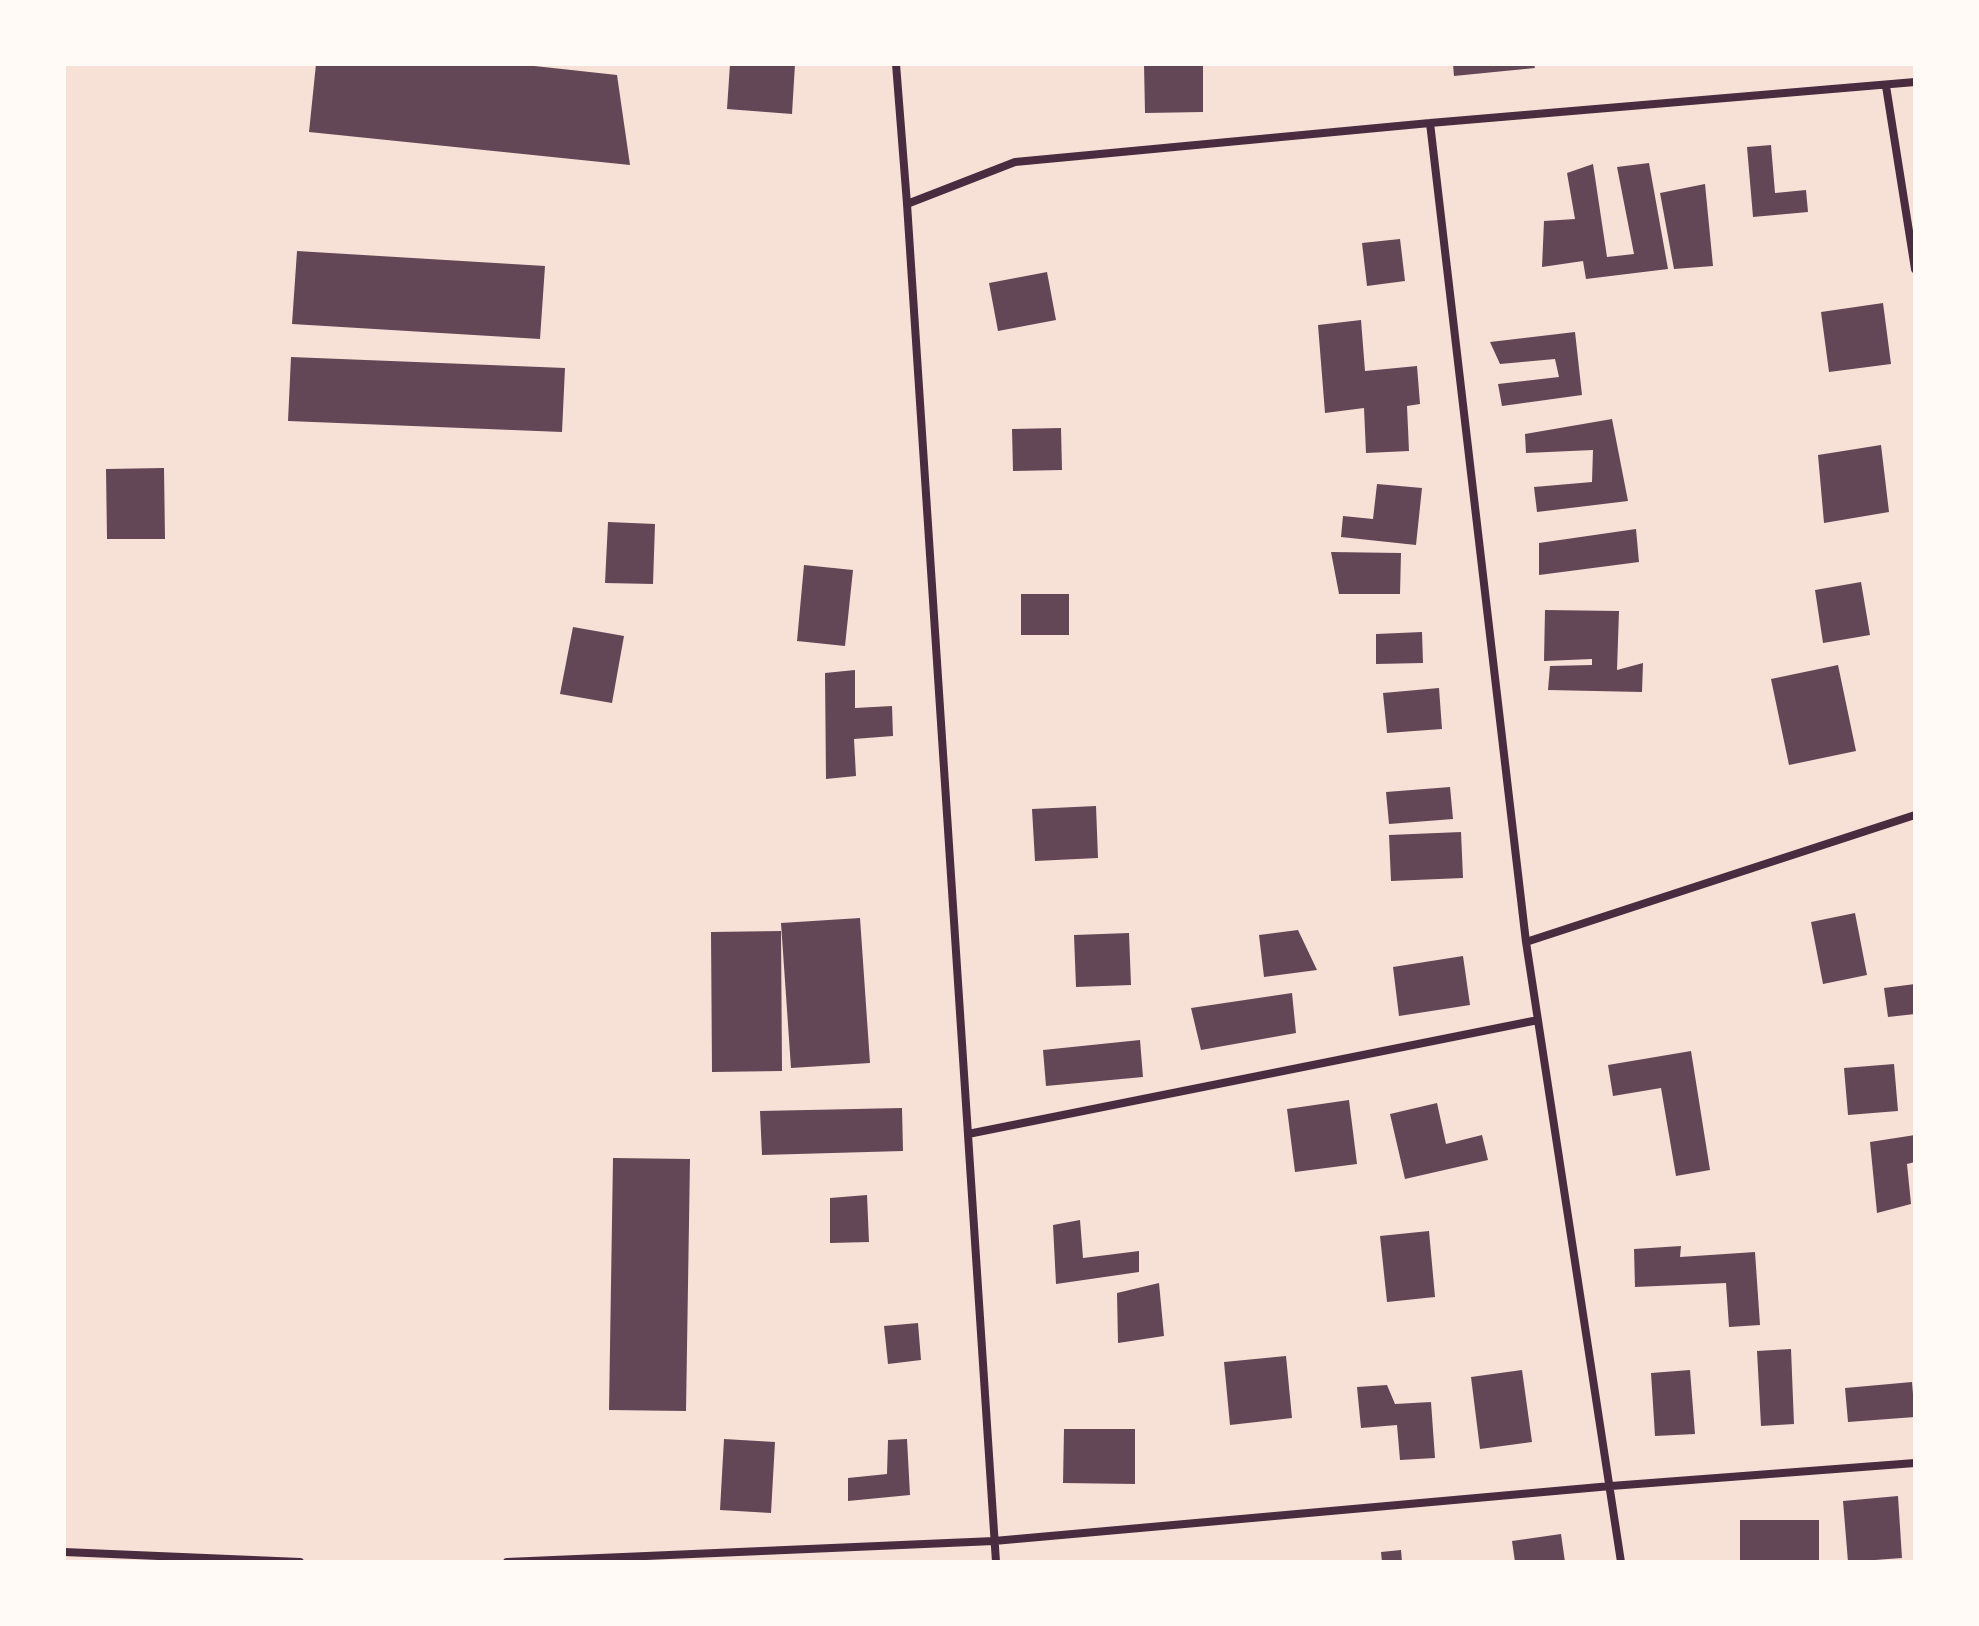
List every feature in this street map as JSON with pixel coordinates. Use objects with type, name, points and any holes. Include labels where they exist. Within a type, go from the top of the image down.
[{"type":"street","points":[[896,64],[996,1562]]},
{"type":"street","points":[[907,204],[1015,162],[1915,82]]},
{"type":"street","points":[[1886,86],[1915,269]]},
{"type":"street","points":[[1430,123],[1526,942],[1621,1562]]},
{"type":"street","points":[[1526,942],[1915,815]]},
{"type":"street","points":[[968,1134],[1538,1020]]},
{"type":"street","points":[[507,1562],[994,1541],[1611,1486],[1915,1463]]},
{"type":"street","points":[[64,1552],[300,1562]]},
{"type":"building","points":[[316,64],[516,64],[617,75],[630,165],[309,132]]},
{"type":"building","points":[[730,64],[795,64],[792,114],[727,109]]},
{"type":"building","points":[[1144,64],[1203,64],[1203,112],[1145,113]]},
{"type":"building","points":[[1453,64],[1534,64],[1535,68],[1454,76]]},
{"type":"building","points":[[1771,145],[1775,193],[1806,190],[1808,212],[1753,217],[1747,147]]},
{"type":"building","points":[[1649,163],[1668,269],[1586,279],[1583,261],[1542,267],[1544,221],[1575,219],[1567,173],[1593,164],[1607,257],[1634,254],[1617,167]]},
{"type":"building","points":[[1705,184],[1713,266],[1674,269],[1660,193]]},
{"type":"building","points":[[1400,239],[1405,281],[1367,286],[1362,243]]},
{"type":"building","points":[[297,251],[545,266],[540,339],[292,324]]},
{"type":"building","points":[[1047,272],[1056,320],[998,331],[989,283]]},
{"type":"building","points":[[1883,303],[1891,364],[1829,372],[1821,312]]},
{"type":"building","points":[[1361,320],[1365,371],[1417,366],[1420,404],[1407,406],[1409,451],[1366,453],[1364,408],[1325,413],[1318,325]]},
{"type":"building","points":[[1575,332],[1582,395],[1502,406],[1498,384],[1559,377],[1555,359],[1500,364],[1490,342]]},
{"type":"building","points":[[291,357],[565,368],[562,432],[288,421]]},
{"type":"building","points":[[1612,419],[1628,501],[1537,512],[1534,487],[1592,482],[1593,450],[1526,453],[1525,434]]},
{"type":"building","points":[[1061,428],[1062,470],[1013,471],[1012,429]]},
{"type":"building","points":[[1881,445],[1889,512],[1824,523],[1818,455]]},
{"type":"building","points":[[164,468],[165,539],[107,539],[106,469]]},
{"type":"building","points":[[1377,484],[1422,488],[1416,545],[1341,537],[1343,516],[1373,519]]},
{"type":"building","points":[[608,522],[655,524],[653,584],[605,583]]},
{"type":"building","points":[[1636,529],[1639,562],[1539,575],[1539,543]]},
{"type":"building","points":[[1331,552],[1401,553],[1400,594],[1339,594]]},
{"type":"building","points":[[804,565],[853,570],[845,646],[797,641]]},
{"type":"building","points":[[1861,582],[1870,635],[1823,643],[1815,590]]},
{"type":"building","points":[[1021,594],[1069,594],[1069,635],[1021,635]]},
{"type":"building","points":[[1545,610],[1619,611],[1617,670],[1643,663],[1642,692],[1548,690],[1550,666],[1592,665],[1592,659],[1544,661]]},
{"type":"building","points":[[573,627],[624,636],[612,703],[560,694]]},
{"type":"building","points":[[1422,632],[1423,663],[1376,664],[1376,634]]},
{"type":"building","points":[[1838,665],[1856,751],[1789,765],[1771,679]]},
{"type":"building","points":[[855,670],[855,708],[892,706],[893,736],[854,739],[856,776],[826,779],[825,673]]},
{"type":"building","points":[[1439,688],[1442,729],[1387,733],[1383,693]]},
{"type":"building","points":[[1450,787],[1453,819],[1389,824],[1386,792]]},
{"type":"building","points":[[1096,806],[1098,858],[1035,861],[1032,809]]},
{"type":"building","points":[[1461,832],[1463,878],[1391,881],[1389,835]]},
{"type":"building","points":[[1855,913],[1867,975],[1823,984],[1811,922]]},
{"type":"building","points":[[860,918],[870,1063],[791,1068],[781,923]]},
{"type":"building","points":[[1298,930],[1317,970],[1264,977],[1259,935]]},
{"type":"building","points":[[781,931],[782,1071],[712,1072],[711,932]]},
{"type":"building","points":[[1129,933],[1131,985],[1076,987],[1074,935]]},
{"type":"building","points":[[1463,956],[1470,1005],[1399,1016],[1393,967]]},
{"type":"building","points":[[1915,984],[1915,1014],[1888,1017],[1884,988]]},
{"type":"building","points":[[1292,993],[1296,1033],[1201,1050],[1191,1008]]},
{"type":"building","points":[[1140,1040],[1143,1077],[1046,1086],[1043,1050]]},
{"type":"building","points":[[1691,1051],[1710,1170],[1676,1176],[1661,1088],[1613,1096],[1608,1065]]},
{"type":"building","points":[[1894,1064],[1898,1111],[1848,1115],[1844,1068]]},
{"type":"building","points":[[1349,1100],[1357,1164],[1295,1172],[1287,1109]]},
{"type":"building","points":[[1437,1103],[1446,1144],[1482,1135],[1488,1160],[1405,1179],[1390,1114]]},
{"type":"building","points":[[902,1108],[903,1151],[762,1155],[760,1111]]},
{"type":"building","points":[[1915,1135],[1915,1162],[1907,1164],[1911,1204],[1877,1213],[1870,1142]]},
{"type":"building","points":[[613,1158],[690,1159],[686,1411],[609,1410]]},
{"type":"building","points":[[867,1195],[869,1242],[830,1243],[830,1198]]},
{"type":"building","points":[[1080,1220],[1083,1258],[1139,1251],[1139,1272],[1056,1284],[1053,1225]]},
{"type":"building","points":[[1429,1231],[1435,1297],[1387,1302],[1380,1236]]},
{"type":"building","points":[[1681,1246],[1680,1257],[1755,1252],[1760,1325],[1729,1327],[1726,1283],[1635,1287],[1634,1249]]},
{"type":"building","points":[[1159,1283],[1164,1336],[1118,1343],[1117,1293]]},
{"type":"building","points":[[918,1323],[921,1360],[888,1364],[884,1326]]},
{"type":"building","points":[[1791,1349],[1794,1424],[1761,1426],[1757,1351]]},
{"type":"building","points":[[1286,1356],[1292,1418],[1230,1425],[1224,1362]]},
{"type":"building","points":[[1522,1370],[1532,1442],[1480,1449],[1471,1377]]},
{"type":"building","points":[[1690,1370],[1695,1434],[1655,1436],[1651,1373]]},
{"type":"building","points":[[1912,1382],[1915,1417],[1848,1422],[1845,1388]]},
{"type":"building","points":[[1387,1385],[1395,1404],[1431,1402],[1435,1458],[1400,1460],[1397,1425],[1361,1428],[1357,1387]]},
{"type":"building","points":[[1064,1429],[1135,1429],[1135,1484],[1063,1483]]},
{"type":"building","points":[[724,1439],[775,1442],[771,1513],[720,1510]]},
{"type":"building","points":[[907,1439],[910,1495],[848,1501],[848,1478],[887,1474],[888,1440]]},
{"type":"building","points":[[1898,1496],[1902,1558],[1848,1562],[1843,1501]]},
{"type":"building","points":[[1740,1520],[1819,1520],[1819,1562],[1740,1562]]},
{"type":"building","points":[[1561,1534],[1565,1562],[1515,1562],[1512,1541]]},
{"type":"building","points":[[1401,1550],[1402,1562],[1382,1562],[1381,1552]]}]
